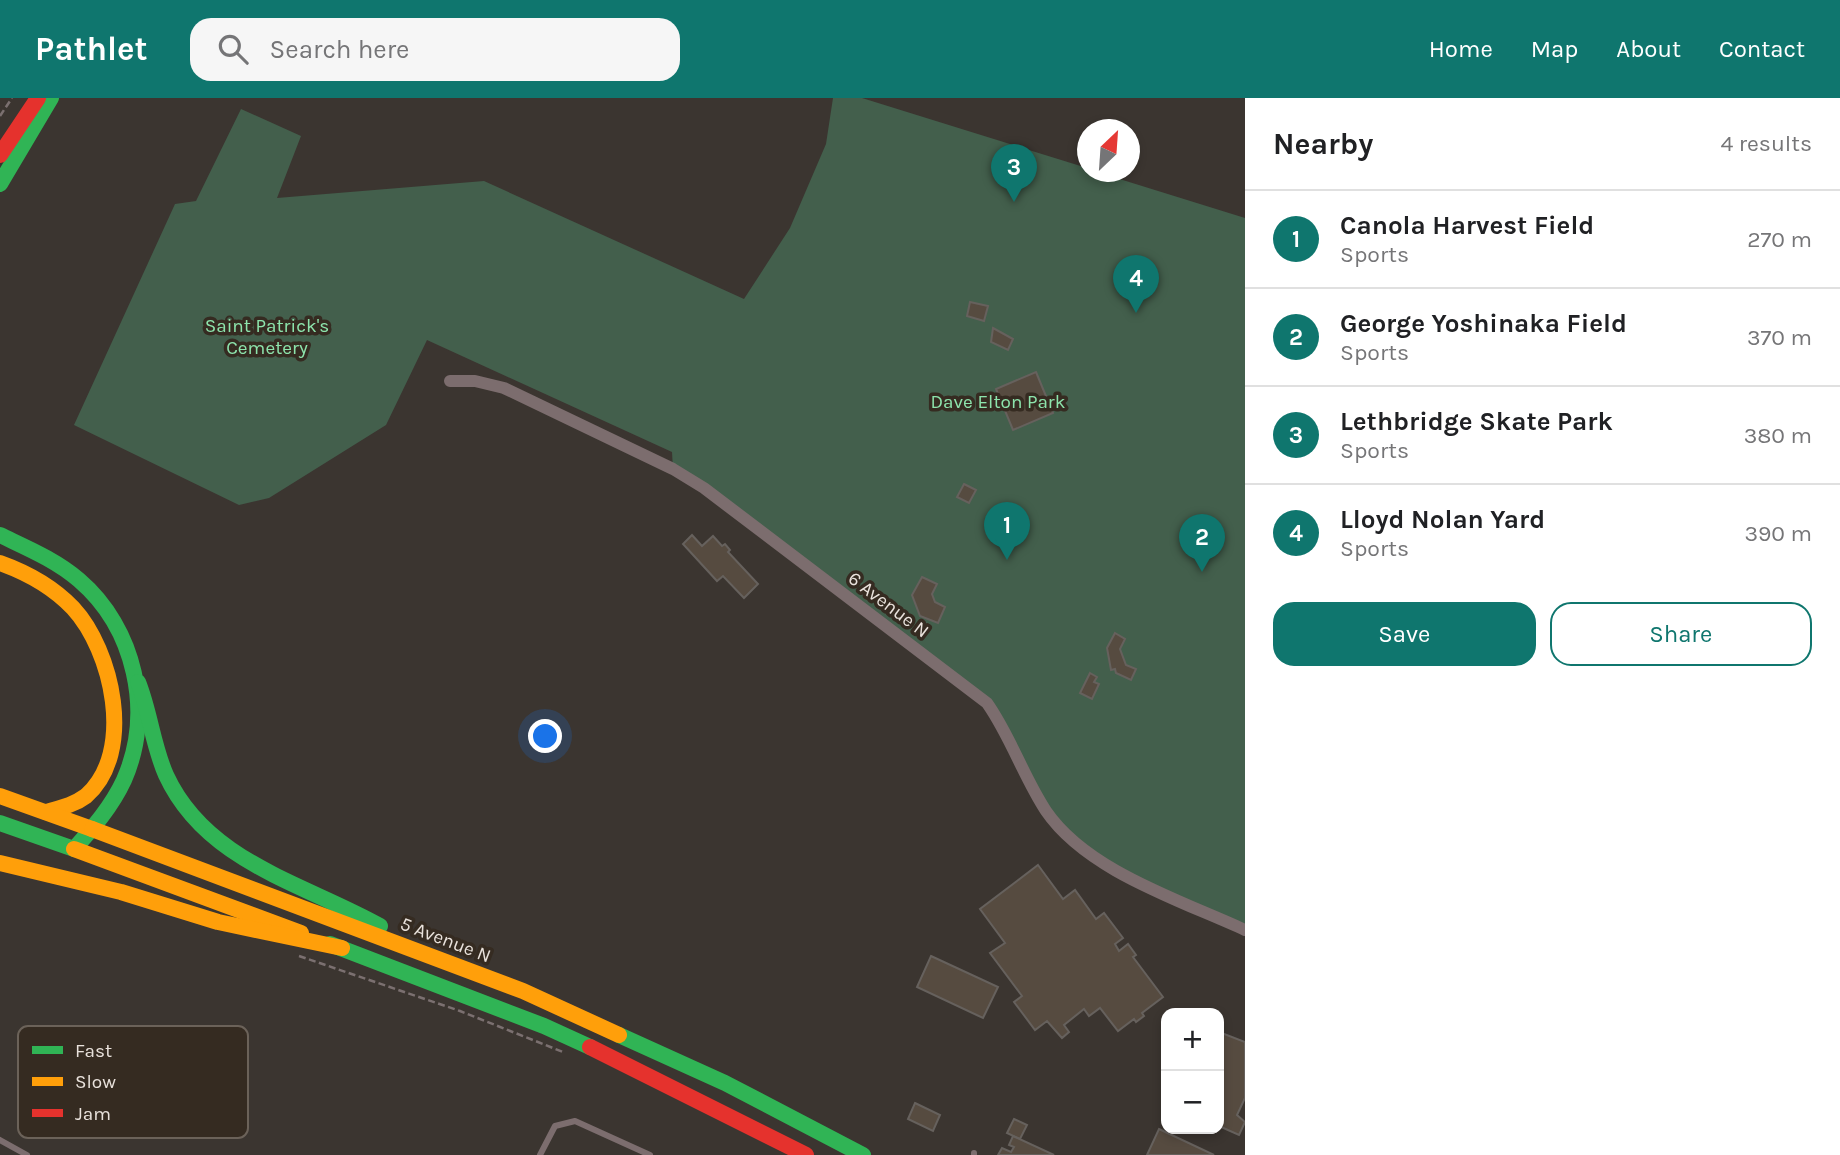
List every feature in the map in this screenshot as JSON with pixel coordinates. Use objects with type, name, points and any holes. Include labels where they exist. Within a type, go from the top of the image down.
[{"type":"main road","points":[[0,155],[38,98]]},
{"type":"main road","points":[[0,184],[51,98]]},
{"type":"main road","points":[[0,534],[58,564],[80,581],[115,624],[125,642],[149,708],[166,775],[187,815],[204,833],[232,853],[370,920],[419,951]]},
{"type":"main road","points":[[0,563],[52,588],[72,607],[90,629],[105,657],[111,682],[114,730],[99,780],[87,795],[71,805],[46,812]]},
{"type":"main road","points":[[74,849],[92,829],[121,786],[133,753],[138,729],[135,674]]},
{"type":"main road","name":"5 Avenue N","points":[[0,796],[523,991],[725,1083],[863,1155]]},
{"type":"main road","points":[[0,823],[342,948],[544,1027],[654,1077],[806,1155]]},
{"type":"main road","points":[[0,863],[121,892],[218,922],[342,948]]},
{"type":"street","name":"6 Avenue N","points":[[450,381],[492,383],[520,394],[642,452],[704,488],[987,703],[1004,727],[1046,810],[1083,852],[1245,930]]},
{"type":"lane","points":[[540,1155],[555,1126],[575,1121],[650,1155]]},
{"type":"lane","points":[[0,1140],[27,1155]]},
{"type":"path","points":[[0,116],[12,98]]},
{"type":"path","points":[[288,952],[460,1011],[568,1055]]},
{"type":"green space","name":"Dave Elton Park","points":[[833,98],[862,98],[1077,165],[1077,182],[1129,182],[1245,218],[1245,930],[1110,867],[1062,832],[987,703],[673,469],[672,452],[427,340],[386,425],[269,498],[239,505],[74,425],[175,204],[196,201],[241,109],[301,136],[277,198],[484,181],[744,299],[790,228],[826,144]]},
{"type":"building","points":[[970,302],[988,306],[984,321],[967,316]]},
{"type":"building","points":[[993,328],[1013,339],[1008,350],[991,342]]},
{"type":"building","points":[[1036,372],[1053,413],[1013,430],[996,389]]},
{"type":"building","points":[[964,484],[976,490],[969,503],[957,497]]},
{"type":"building","points":[[692,535],[702,546],[713,536],[722,546],[725,544],[730,550],[728,552],[758,584],[744,598],[723,576],[717,581],[683,544]]},
{"type":"building","points":[[922,577],[937,584],[932,594],[935,602],[945,607],[938,623],[920,616],[912,595]]},
{"type":"building","points":[[1115,633],[1125,639],[1120,649],[1126,665],[1136,669],[1131,680],[1116,673],[1115,669],[1111,670],[1107,648]]},
{"type":"building","points":[[1090,673],[1097,677],[1094,682],[1099,684],[1092,699],[1080,693]]},
{"type":"building","points":[[1038,865],[1063,899],[1075,890],[1096,919],[1104,913],[1123,938],[1115,944],[1119,951],[1128,944],[1136,955],[1133,957],[1163,997],[1142,1013],[1144,1016],[1136,1022],[1134,1019],[1118,1031],[1100,1008],[1089,1016],[1084,1009],[1064,1025],[1069,1032],[1062,1038],[1047,1021],[1035,1030],[1014,1002],[1022,996],[990,953],[1005,943],[980,909]]},
{"type":"building","points":[[931,956],[998,987],[983,1018],[917,987]]},
{"type":"building","points":[[1224,1034],[1245,1042],[1245,1098],[1237,1115],[1245,1122],[1239,1135],[1224,1128]]},
{"type":"building","points":[[915,1103],[940,1115],[933,1131],[908,1119]]},
{"type":"building","points":[[1014,1119],[1027,1125],[1020,1139],[1007,1133]]},
{"type":"building","points":[[1159,1129],[1161,1134],[1170,1134],[1214,1155],[1147,1155]]},
{"type":"building","points":[[1013,1136],[1054,1155],[998,1155],[1002,1148],[1011,1152],[1014,1147],[1009,1145]]},
{"type":"traffic: fast","points":[[0,184],[51,98]]},
{"type":"traffic: fast","points":[[0,535],[61,566],[98,600],[114,622],[126,646],[138,699],[138,727],[124,780],[108,808],[74,849],[0,823]]},
{"type":"traffic: fast","points":[[138,682],[166,775],[184,805],[205,829],[231,850],[259,867],[380,926]]},
{"type":"traffic: fast","points":[[330,944],[544,1026],[590,1047]]},
{"type":"traffic: fast","points":[[619,1035],[725,1083],[863,1155]]},
{"type":"traffic: slow","points":[[0,563],[39,581],[73,608],[87,626],[99,649],[113,701],[111,754],[101,777],[86,796],[67,806],[46,812]]},
{"type":"traffic: slow","points":[[0,796],[92,829]]},
{"type":"traffic: slow","points":[[92,829],[523,991],[619,1035]]},
{"type":"traffic: slow","points":[[74,849],[301,933]]},
{"type":"traffic: slow","points":[[0,863],[121,892],[218,922],[342,948]]},
{"type":"traffic: jam","points":[[0,155],[38,98]]},
{"type":"traffic: jam","points":[[590,1047],[806,1155]]},
{"type":"place","name":"Lethbridge Skate Park","points":[[1014,202]]},
{"type":"place","name":"Lloyd Nolan Yard","points":[[1136,313]]},
{"type":"place","name":"Canola Harvest Field","points":[[1007,560]]},
{"type":"place","name":"George Yoshinaka Field","points":[[1202,572]]},
{"type":"park label","name":"Saint Patrick's Cemetery","points":[[267,336]]}]
